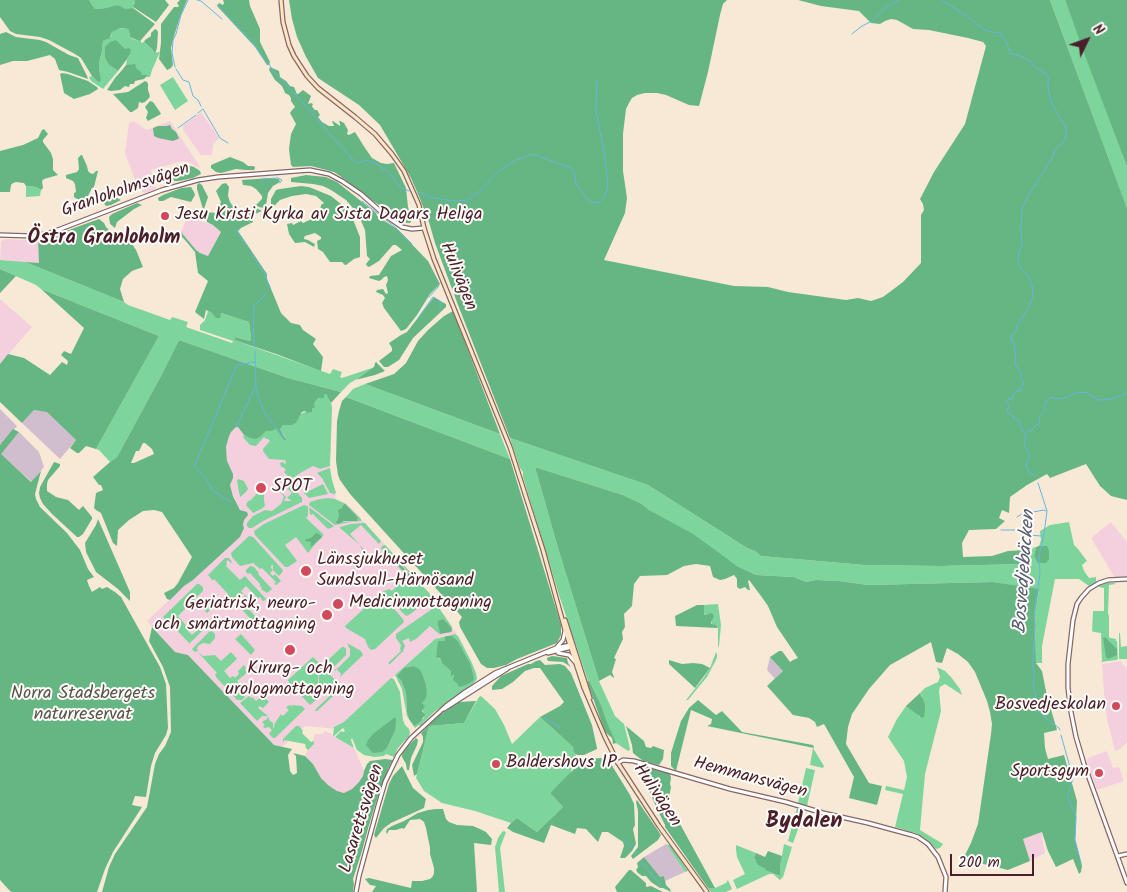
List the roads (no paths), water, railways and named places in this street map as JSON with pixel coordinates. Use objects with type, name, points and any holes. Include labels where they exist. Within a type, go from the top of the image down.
[{"type":"main road","name":"Hulivägen","points":[[281,0],[284,30],[289,45],[307,76],[318,88],[365,125],[384,143],[404,171],[419,205],[424,228],[436,264],[510,448],[524,489],[575,663],[604,737],[620,767],[706,892]]},
{"type":"main road","name":"Hulivägen","points":[[557,599],[565,630],[587,687],[593,709]]},
{"type":"street","name":"Granloholmsvägen","points":[[0,235],[33,236],[50,233],[162,190],[198,180],[213,177],[310,170],[329,174],[342,181],[361,194],[386,216],[402,226],[412,229],[424,228]]},
{"type":"street","points":[[1127,580],[1102,582],[1089,589],[1077,604],[1069,655],[1068,688],[1074,729],[1082,757],[1127,883]]},
{"type":"street","points":[[556,648],[563,640],[565,630]]},
{"type":"street","name":"Lasarettsvägen","points":[[356,892],[378,806],[391,768],[411,738],[439,712],[510,667],[556,648],[571,646]]},
{"type":"street","name":"Lasarettsvägen","points":[[545,654],[571,646]]},
{"type":"street","points":[[552,653],[569,655],[575,663]]},
{"type":"street","name":"Hemmansvägen","points":[[618,763],[623,760],[634,761],[730,789],[823,813],[868,822],[918,837],[928,844],[938,857],[946,877],[945,892]]},
{"type":"street","points":[[620,767],[630,761]]},
{"type":"street","points":[[1118,856],[1127,854]]},
{"type":"waterway","points":[[175,67],[172,53],[173,40],[188,0]]},
{"type":"waterway","points":[[197,0],[201,1],[222,19]]},
{"type":"waterway","points":[[852,34],[872,21],[889,5],[899,0]]},
{"type":"waterway","name":"Bosvedjebäcken","points":[[942,0],[986,31],[1000,33],[1007,43],[1010,53],[1023,57],[1048,76],[1051,102],[1066,128],[1064,142],[1055,150],[1022,209],[1022,244],[1018,262],[1032,285],[1033,296],[1028,309],[1011,337],[1011,340],[1014,341],[1014,351],[1016,352],[1015,364],[1021,372],[1020,379],[1023,381],[1023,385],[1020,387],[1020,391],[1015,392],[1012,399],[1008,399],[1006,402],[1009,405],[1007,412],[1015,420],[1018,419],[1022,430],[1026,434],[1024,444],[1030,456],[1026,465],[1028,471],[1036,477]]},
{"type":"waterway","points":[[217,5],[248,37],[274,72],[351,158],[358,163],[366,160],[379,165],[388,171],[400,187],[409,191]]},
{"type":"waterway","points":[[176,69],[183,80],[189,82],[193,96],[201,106]]},
{"type":"waterway","points":[[418,192],[434,198],[456,201],[468,200],[480,191],[499,171],[516,160],[533,154],[571,168],[574,172],[576,183],[583,194],[590,202],[599,202],[604,198],[608,186],[605,157],[596,110],[597,79]]},
{"type":"waterway","points":[[198,113],[203,109],[220,138],[228,143]]},
{"type":"waterway","points":[[178,128],[196,115]]},
{"type":"waterway","points":[[262,179],[278,178],[282,180],[280,183]]},
{"type":"waterway","points":[[362,201],[395,227],[412,244]]},
{"type":"waterway","points":[[235,229],[248,248]]},
{"type":"waterway","points":[[251,253],[265,274],[269,289]]},
{"type":"waterway","points":[[429,297],[439,286]]},
{"type":"waterway","points":[[255,347],[253,338],[254,307],[266,293]]},
{"type":"waterway","points":[[418,318],[433,297],[440,301],[440,309]]},
{"type":"waterway","points":[[255,351],[258,396],[266,415],[285,439]]},
{"type":"waterway","points":[[194,467],[237,365],[255,362]]},
{"type":"waterway","points":[[237,427],[255,388]]},
{"type":"waterway","points":[[1044,412],[1046,401],[1052,397],[1061,399],[1075,393],[1087,392],[1091,396],[1103,400],[1112,399],[1127,393]]},
{"type":"waterway","points":[[1026,433],[1039,424],[1039,418],[1042,414]]},
{"type":"waterway","points":[[196,468],[206,479],[213,491],[231,502]]},
{"type":"waterway","name":"Bosvedjebäcken","points":[[1033,663],[1034,615],[1040,573],[1039,558],[1047,511],[1038,483]]},
{"type":"waterway","points":[[1017,517],[1022,514],[1046,511]]},
{"type":"waterway","points":[[1001,530],[1023,530],[1026,535],[1042,536]]},
{"type":"waterway","name":"Bosvedjebäcken","points":[[1033,664],[1034,677]]},
{"type":"waterway","name":"Bosvedjebäcken","points":[[1034,679],[1033,684],[1039,711],[1060,730]]},
{"type":"waterway","points":[[543,717],[560,727]]},
{"type":"waterway","name":"Bosvedjebäcken","points":[[1061,735],[1073,778],[1067,795],[1076,817],[1075,840],[1081,863]]},
{"type":"waterway","points":[[624,839],[632,848]]},
{"type":"waterway","points":[[641,862],[661,887]]},
{"type":"place","name":"Jesu Kristi Kyrka av Sista Dagars Heliga","points":[[165,216]]},
{"type":"place","name":"SPOT","points":[[261,488]]},
{"type":"place","name":"Länssjukhuset Sundsvall-Härnösand","points":[[306,571]]},
{"type":"place","name":"Medicinmottagning","points":[[338,604]]},
{"type":"place","name":"Geriatrisk, neuro- och smärtmottagning","points":[[327,615]]},
{"type":"place","name":"Kirurg- och urologmottagning","points":[[290,650]]},
{"type":"place","name":"Bosvedjeskolan","points":[[1116,706]]},
{"type":"place","name":"Baldershovs IP","points":[[496,764]]},
{"type":"place","name":"Sportsgym","points":[[1099,773]]},
{"type":"district","name":"Östra Granloholm","points":[[104,240]]},
{"type":"district","name":"Bydalen","points":[[804,823]]},
{"type":"park label","name":"Norra Stadsbergets naturreservat","points":[[83,705]]}]
